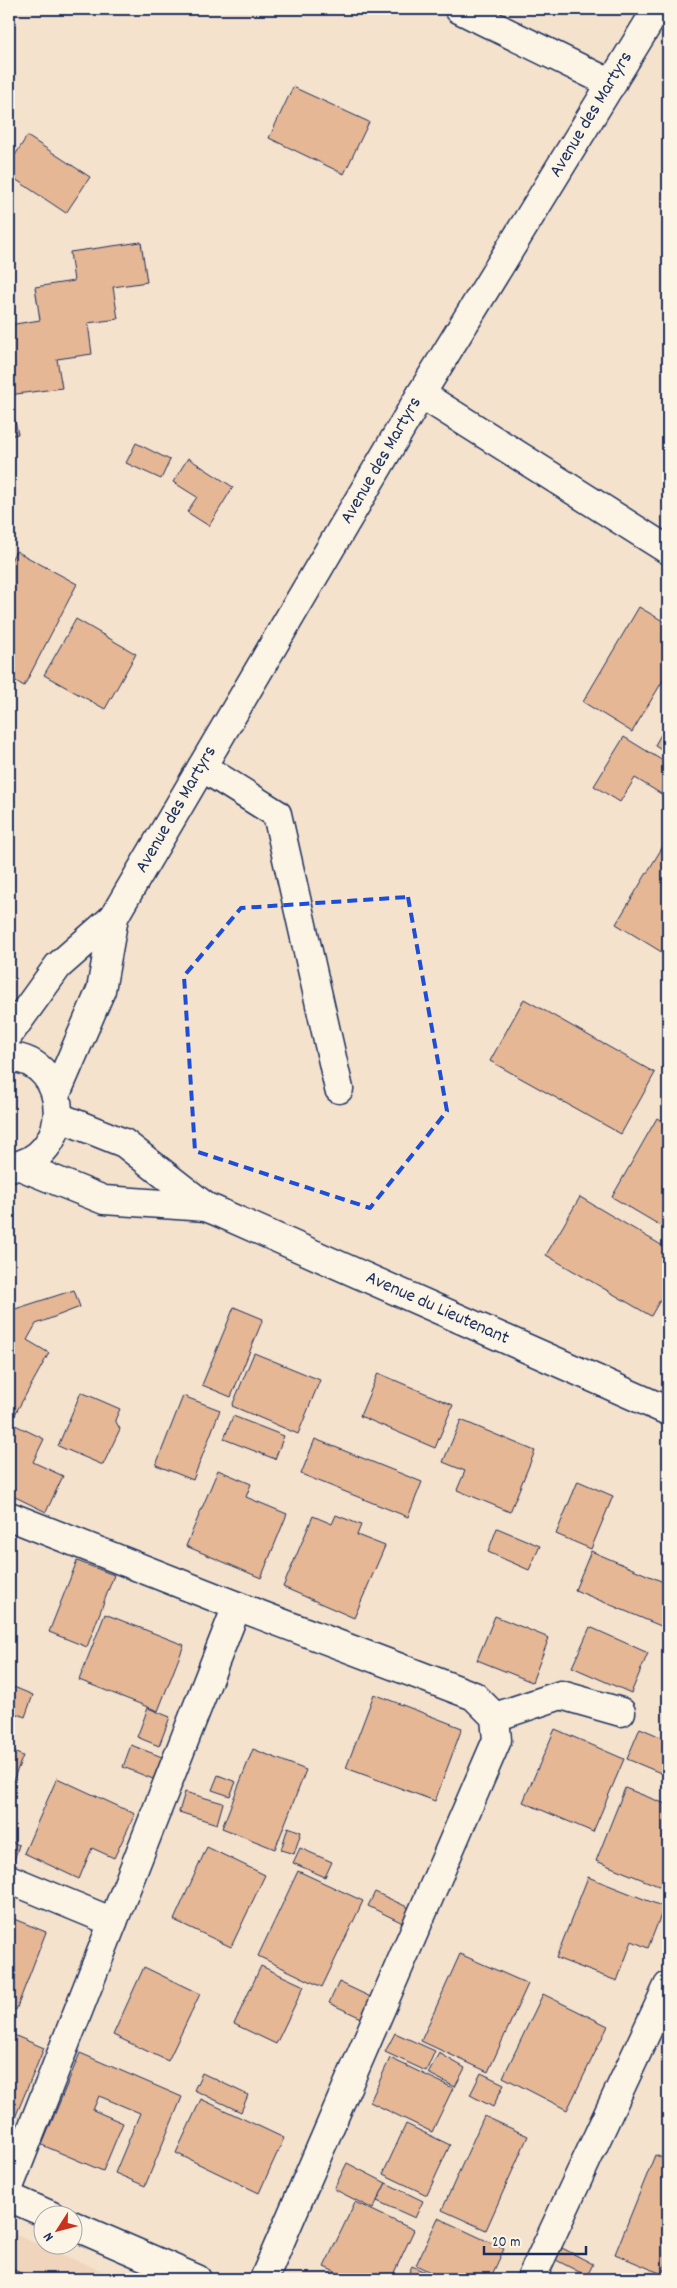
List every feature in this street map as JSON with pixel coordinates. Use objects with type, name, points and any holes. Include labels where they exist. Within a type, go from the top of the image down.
[{"type":"street","points":[[459,9],[612,84]]},
{"type":"street","name":"Avenue des Martyrs","points":[[9,1034],[58,966],[114,917],[421,394],[657,9]]},
{"type":"street","points":[[421,394],[668,550]]},
{"type":"street","points":[[202,767],[277,814],[339,1089]]},
{"type":"street","name":"Avenue des Martyrs","points":[[15,1166],[39,1155],[53,1138],[58,1105],[100,990],[114,917]]},
{"type":"street","points":[[9,1057],[20,1058],[42,1072],[58,1105]]},
{"type":"street","name":"Avenue du Lieutenant","points":[[58,1105],[124,1143],[206,1207],[668,1412]]},
{"type":"street","name":"Avenue du Lieutenant","points":[[15,1166],[104,1200],[206,1207]]},
{"type":"street","points":[[9,1516],[237,1606],[474,1696],[494,1717],[497,1740],[264,2279]]},
{"type":"street","points":[[9,2187],[237,1606]]},
{"type":"street","points":[[494,1717],[561,1695],[621,1712]]},
{"type":"street","points":[[9,1879],[113,1922]]},
{"type":"street","points":[[531,2279],[668,1986]]},
{"type":"street","points":[[9,2197],[32,2207]]},
{"type":"street","points":[[82,2229],[197,2279]]},
{"type":"highlighted area","points":[[408,897],[447,1111],[370,1208],[195,1151],[184,976],[241,908]]},
{"type":"shaded area","points":[[9,2232],[32,2242],[32,2256],[66,2256],[121,2279],[9,2279]]},
{"type":"building","points":[[293,87],[369,122],[344,174],[269,138]]},
{"type":"building","points":[[27,136],[90,177],[66,213],[9,175],[9,165]]},
{"type":"building","points":[[141,242],[147,282],[113,287],[118,319],[88,323],[92,354],[57,359],[62,388],[9,395],[9,357],[11,356],[9,325],[40,320],[35,287],[74,281],[70,252]]},
{"type":"building","points":[[14,417],[18,434],[9,436],[9,418]]},
{"type":"building","points":[[136,443],[170,460],[161,479],[126,463]]},
{"type":"building","points":[[188,458],[233,487],[209,526],[187,512],[197,497],[173,482]]},
{"type":"building","points":[[16,551],[77,584],[24,686],[9,677],[9,564]]},
{"type":"building","points":[[639,607],[668,624],[668,672],[632,732],[583,702]]},
{"type":"building","points":[[76,619],[136,654],[105,709],[44,675]]},
{"type":"building","points":[[668,722],[668,753],[655,745]]},
{"type":"building","points":[[624,737],[668,764],[668,798],[635,778],[620,802],[594,786]]},
{"type":"building","points":[[668,838],[668,956],[616,924]]},
{"type":"building","points":[[524,999],[655,1073],[621,1134],[490,1061]]},
{"type":"building","points":[[657,1118],[668,1125],[668,1230],[612,1197]]},
{"type":"building","points":[[580,1197],[668,1249],[668,1286],[651,1316],[546,1255]]},
{"type":"building","points":[[74,1290],[80,1307],[36,1324],[27,1340],[49,1353],[9,1425],[9,1311]]},
{"type":"building","points":[[234,1307],[263,1319],[231,1397],[202,1385]]},
{"type":"building","points":[[254,1353],[320,1380],[298,1434],[232,1406]]},
{"type":"building","points":[[378,1373],[453,1405],[435,1448],[360,1416]]},
{"type":"building","points":[[81,1392],[120,1409],[115,1420],[120,1429],[103,1465],[58,1446]]},
{"type":"building","points":[[183,1396],[220,1410],[193,1480],[156,1465]]},
{"type":"building","points":[[233,1416],[284,1436],[275,1459],[224,1439]]},
{"type":"building","points":[[461,1420],[535,1451],[510,1512],[457,1490],[465,1471],[443,1462]]},
{"type":"building","points":[[13,1424],[44,1439],[33,1462],[63,1476],[46,1512],[9,1494],[9,1432]]},
{"type":"building","points":[[315,1439],[422,1482],[408,1517],[301,1474]]},
{"type":"building","points":[[218,1470],[251,1484],[246,1497],[287,1514],[261,1578],[186,1546]]},
{"type":"building","points":[[578,1481],[613,1496],[591,1549],[556,1534]]},
{"type":"building","points":[[336,1515],[361,1525],[357,1535],[385,1546],[354,1618],[283,1587],[313,1516],[332,1524]]},
{"type":"building","points":[[497,1528],[540,1546],[529,1570],[488,1552]]},
{"type":"building","points":[[591,1551],[668,1584],[668,1629],[575,1590]]},
{"type":"building","points":[[77,1561],[114,1575],[87,1647],[49,1632]]},
{"type":"building","points":[[105,1614],[184,1645],[158,1711],[79,1680]]},
{"type":"building","points":[[495,1616],[549,1638],[532,1682],[477,1660]]},
{"type":"building","points":[[590,1627],[648,1653],[631,1693],[572,1667]]},
{"type":"building","points":[[9,1685],[33,1695],[25,1717],[9,1711]]},
{"type":"building","points":[[374,1694],[462,1728],[435,1801],[346,1768]]},
{"type":"building","points":[[148,1708],[170,1717],[159,1746],[137,1737]]},
{"type":"building","points":[[640,1728],[668,1740],[668,1776],[627,1759]]},
{"type":"building","points":[[555,1729],[624,1759],[593,1832],[523,1802]]},
{"type":"building","points":[[131,1745],[162,1757],[153,1779],[123,1767]]},
{"type":"building","points":[[253,1749],[306,1770],[275,1849],[222,1828]]},
{"type":"building","points":[[9,1750],[23,1756],[9,1790]]},
{"type":"building","points":[[218,1775],[236,1782],[230,1796],[212,1790]]},
{"type":"building","points":[[57,1778],[135,1814],[114,1858],[92,1848],[79,1879],[24,1853]]},
{"type":"building","points":[[625,1788],[668,1805],[668,1884],[666,1889],[596,1861]]},
{"type":"building","points":[[185,1792],[223,1803],[217,1824],[179,1812]]},
{"type":"building","points":[[288,1827],[301,1832],[294,1854],[281,1850]]},
{"type":"building","points":[[9,1841],[19,1845],[11,1870],[9,1869]]},
{"type":"building","points":[[207,1847],[265,1875],[231,1947],[174,1920]]},
{"type":"building","points":[[300,1848],[332,1862],[325,1877],[293,1863]]},
{"type":"building","points":[[298,1871],[363,1901],[322,1987],[258,1956]]},
{"type":"building","points":[[588,1877],[664,1907],[648,1948],[632,1941],[617,1981],[556,1958]]},
{"type":"building","points":[[375,1892],[418,1912],[411,1927],[368,1906]]},
{"type":"building","points":[[9,1917],[46,1932],[16,2010],[9,2007]]},
{"type":"building","points":[[460,1954],[528,1984],[488,2072],[421,2041]]},
{"type":"building","points":[[261,1966],[304,1986],[276,2044],[234,2024]]},
{"type":"building","points":[[144,1967],[200,1994],[168,2061],[113,2035]]},
{"type":"building","points":[[339,1982],[377,2000],[368,2021],[329,2003]]},
{"type":"building","points":[[543,1994],[608,2026],[567,2110],[503,2077]]},
{"type":"building","points":[[9,2033],[44,2048],[9,2132]]},
{"type":"building","points":[[395,2033],[435,2051],[426,2071],[385,2052]]},
{"type":"building","points":[[80,2053],[182,2097],[145,2186],[115,2173],[140,2113],[99,2096],[93,2110],[123,2123],[103,2171],[42,2145]]},
{"type":"building","points":[[439,2053],[465,2068],[455,2087],[428,2073]]},
{"type":"building","points":[[390,2058],[453,2088],[432,2132],[370,2102]]},
{"type":"building","points":[[202,2073],[248,2095],[241,2112],[194,2090]]},
{"type":"building","points":[[481,2073],[504,2084],[493,2107],[470,2095]]},
{"type":"building","points":[[201,2099],[284,2138],[259,2193],[176,2153]]},
{"type":"building","points":[[484,2116],[528,2136],[486,2230],[442,2210]]},
{"type":"building","points":[[406,2124],[450,2145],[427,2195],[383,2174]]},
{"type":"building","points":[[655,2155],[668,2160],[668,2259],[662,2274],[615,2254]]},
{"type":"building","points":[[347,2163],[386,2183],[373,2209],[334,2189]]},
{"type":"building","points":[[386,2183],[423,2201],[415,2218],[377,2201]]},
{"type":"building","points":[[355,2202],[414,2230],[391,2279],[351,2279],[324,2267]]},
{"type":"building","points":[[438,2218],[504,2249],[490,2279],[444,2279],[416,2265]]},
{"type":"building","points":[[562,2248],[593,2264],[587,2276],[556,2260]]},
{"type":"building","points":[[412,2266],[440,2279],[406,2279]]},
{"type":"building","points":[[9,2268],[35,2279],[9,2279]]}]
